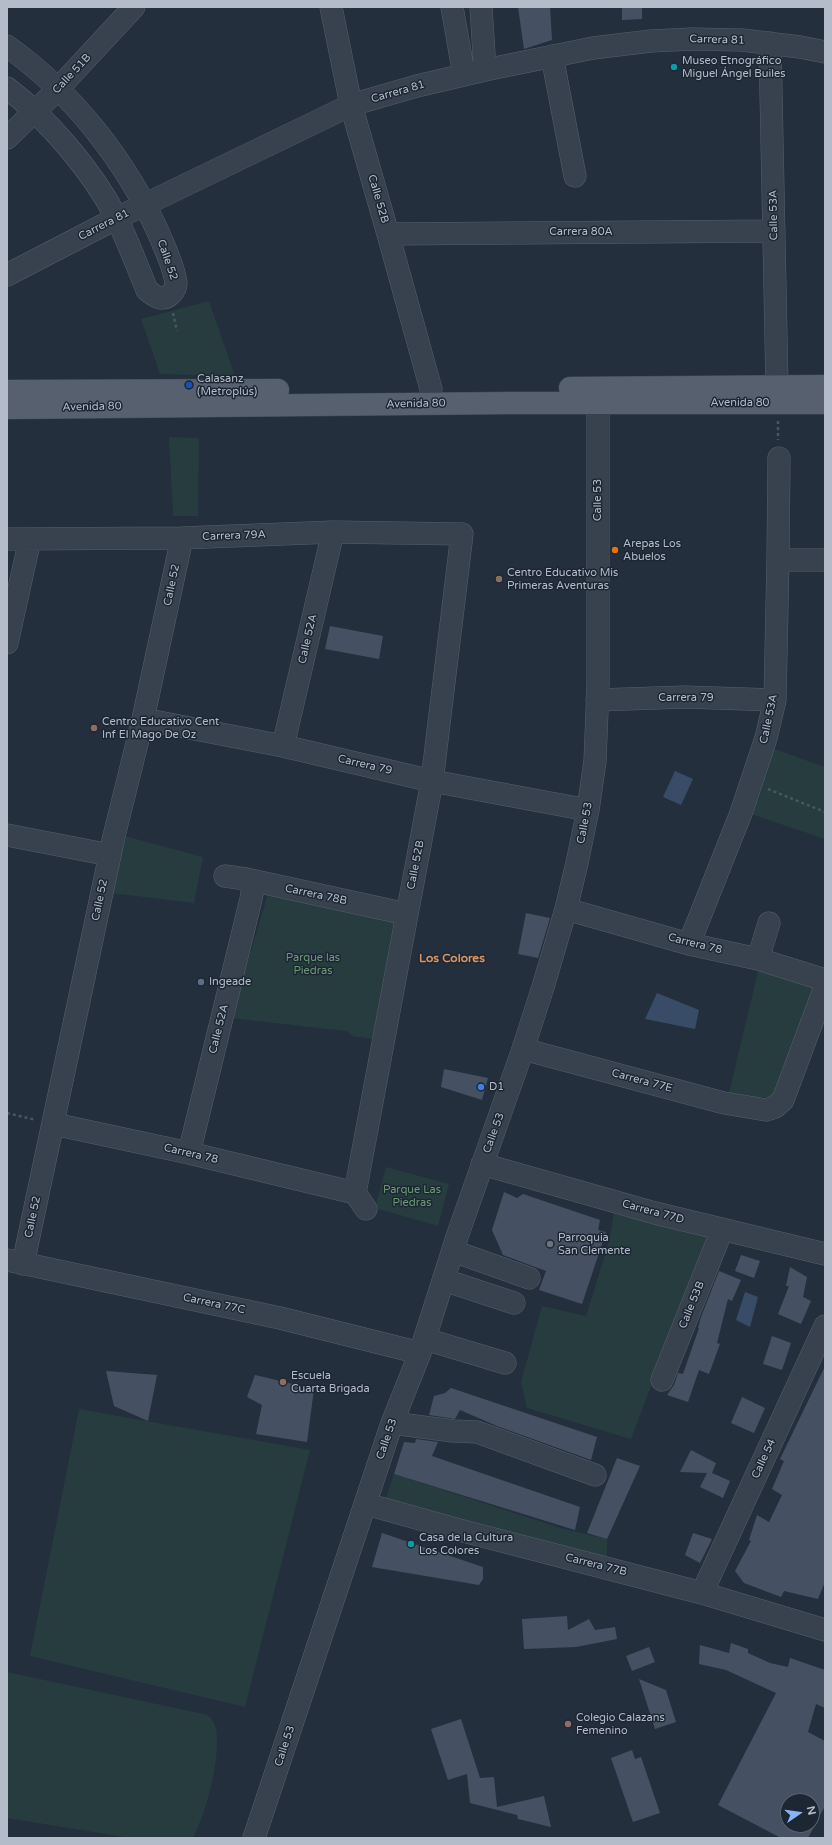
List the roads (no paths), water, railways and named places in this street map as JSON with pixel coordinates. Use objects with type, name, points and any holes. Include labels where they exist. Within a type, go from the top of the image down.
[{"type":"main road","name":"Avenida 80","points":[[7,391],[825,386]]},
{"type":"main road","name":"Avenida 80","points":[[7,408],[598,403],[825,403]]},
{"type":"street","name":"Calle 51B","points":[[7,138],[58,88],[134,7]]},
{"type":"street","name":"Calle 52B","points":[[330,7],[351,106],[431,389]]},
{"type":"street","points":[[452,7],[464,75]]},
{"type":"street","points":[[481,7],[485,70]]},
{"type":"street","name":"Carrera 81","points":[[7,275],[117,218],[351,106],[417,86],[485,70],[593,48],[685,39],[742,40],[825,52]]},
{"type":"street","name":"Calle 53A","points":[[770,43],[777,386]]},
{"type":"street","name":"Calle 52","points":[[7,46],[35,67],[58,88],[113,154],[145,205],[173,271],[176,284],[174,290],[169,295],[162,298],[154,296],[147,290],[117,218],[95,183],[62,141],[34,111],[7,88]]},
{"type":"street","points":[[552,56],[575,176]]},
{"type":"street","name":"Carrera 80A","points":[[388,234],[774,231]]},
{"type":"street","name":"Calle 53","points":[[254,1838],[392,1423],[422,1346],[482,1164],[523,1049],[566,909],[588,810],[595,761],[597,700],[598,403]]},
{"type":"street","name":"Calle 53A","points":[[689,944],[741,813],[766,738],[775,700],[779,458]]},
{"type":"street","name":"Carrera 79A","points":[[7,539],[182,538],[333,532],[462,534]]},
{"type":"street","name":"Calle 52A","points":[[283,746],[333,532]]},
{"type":"street","name":"Calle 52B","points":[[360,1201],[407,914],[432,781],[462,534]]},
{"type":"street","name":"Calle 52","points":[[15,1262],[54,1124],[114,836],[143,719],[182,538]]},
{"type":"street","points":[[7,643],[30,539]]},
{"type":"street","points":[[778,560],[825,560]]},
{"type":"street","name":"Carrera 79","points":[[597,700],[685,697],[775,700]]},
{"type":"street","name":"Carrera 79","points":[[143,719],[283,746],[432,781],[588,810]]},
{"type":"street","points":[[7,835],[110,855]]},
{"type":"street","name":"Carrera 78B","points":[[225,876],[407,914]]},
{"type":"street","name":"Calle 52A","points":[[189,1153],[251,900],[254,881]]},
{"type":"street","name":"Carrera 78","points":[[566,909],[689,944],[758,959],[825,980]]},
{"type":"street","points":[[758,959],[769,924]]},
{"type":"street","name":"Carrera 77E","points":[[523,1049],[724,1103],[761,1109],[771,1109],[783,1100],[825,988]]},
{"type":"street","name":"Carrera 78","points":[[54,1124],[189,1153],[360,1201]]},
{"type":"street","name":"Carrera 77D","points":[[482,1164],[655,1214],[825,1254]]},
{"type":"street","name":"Calle 53B","points":[[662,1380],[722,1230]]},
{"type":"street","points":[[453,1251],[529,1278]]},
{"type":"street","name":"Carrera 77C","points":[[15,1262],[280,1318],[505,1363]]},
{"type":"street","points":[[444,1280],[514,1303]]},
{"type":"street","name":"Calle 54","points":[[702,1593],[825,1326]]},
{"type":"street","points":[[392,1423],[446,1431],[477,1432],[595,1475]]},
{"type":"street","name":"Carrera 77B","points":[[366,1504],[462,1531],[702,1593],[825,1630]]},
{"type":"water","points":[[675,771],[693,779],[681,805],[663,797]]},
{"type":"water","points":[[657,993],[699,1010],[695,1029],[645,1019]]},
{"type":"water","points":[[745,1292],[758,1297],[750,1327],[736,1320]]},
{"type":"place","name":"Museo Etnográfico Miguel Ángel Builes","points":[[674,67]]},
{"type":"place","name":"Calasanz (Metroplús)","points":[[189,385]]},
{"type":"place","name":"Arepas Los Abuelos","points":[[615,550]]},
{"type":"place","name":"Centro Educativo Mis Primeras Aventuras","points":[[499,579]]},
{"type":"place","name":"Centro Educativo Cent Inf El Mago De Oz","points":[[94,728]]},
{"type":"place","name":"Ingeade","points":[[201,982]]},
{"type":"place","name":"D1","points":[[481,1087]]},
{"type":"place","name":"Parroquia San Clemente","points":[[550,1244]]},
{"type":"place","name":"Escuela Cuarta Brigada","points":[[283,1382]]},
{"type":"place","name":"Casa de la Cultura Los Colores","points":[[411,1544]]},
{"type":"place","name":"Colegio Calazans Femenino","points":[[568,1724]]},
{"type":"district","name":"Los Colores","points":[[452,959]]},
{"type":"park label","name":"Parque las Piedras","points":[[313,964]]},
{"type":"park label","name":"Parque Las Piedras","points":[[412,1196]]}]
